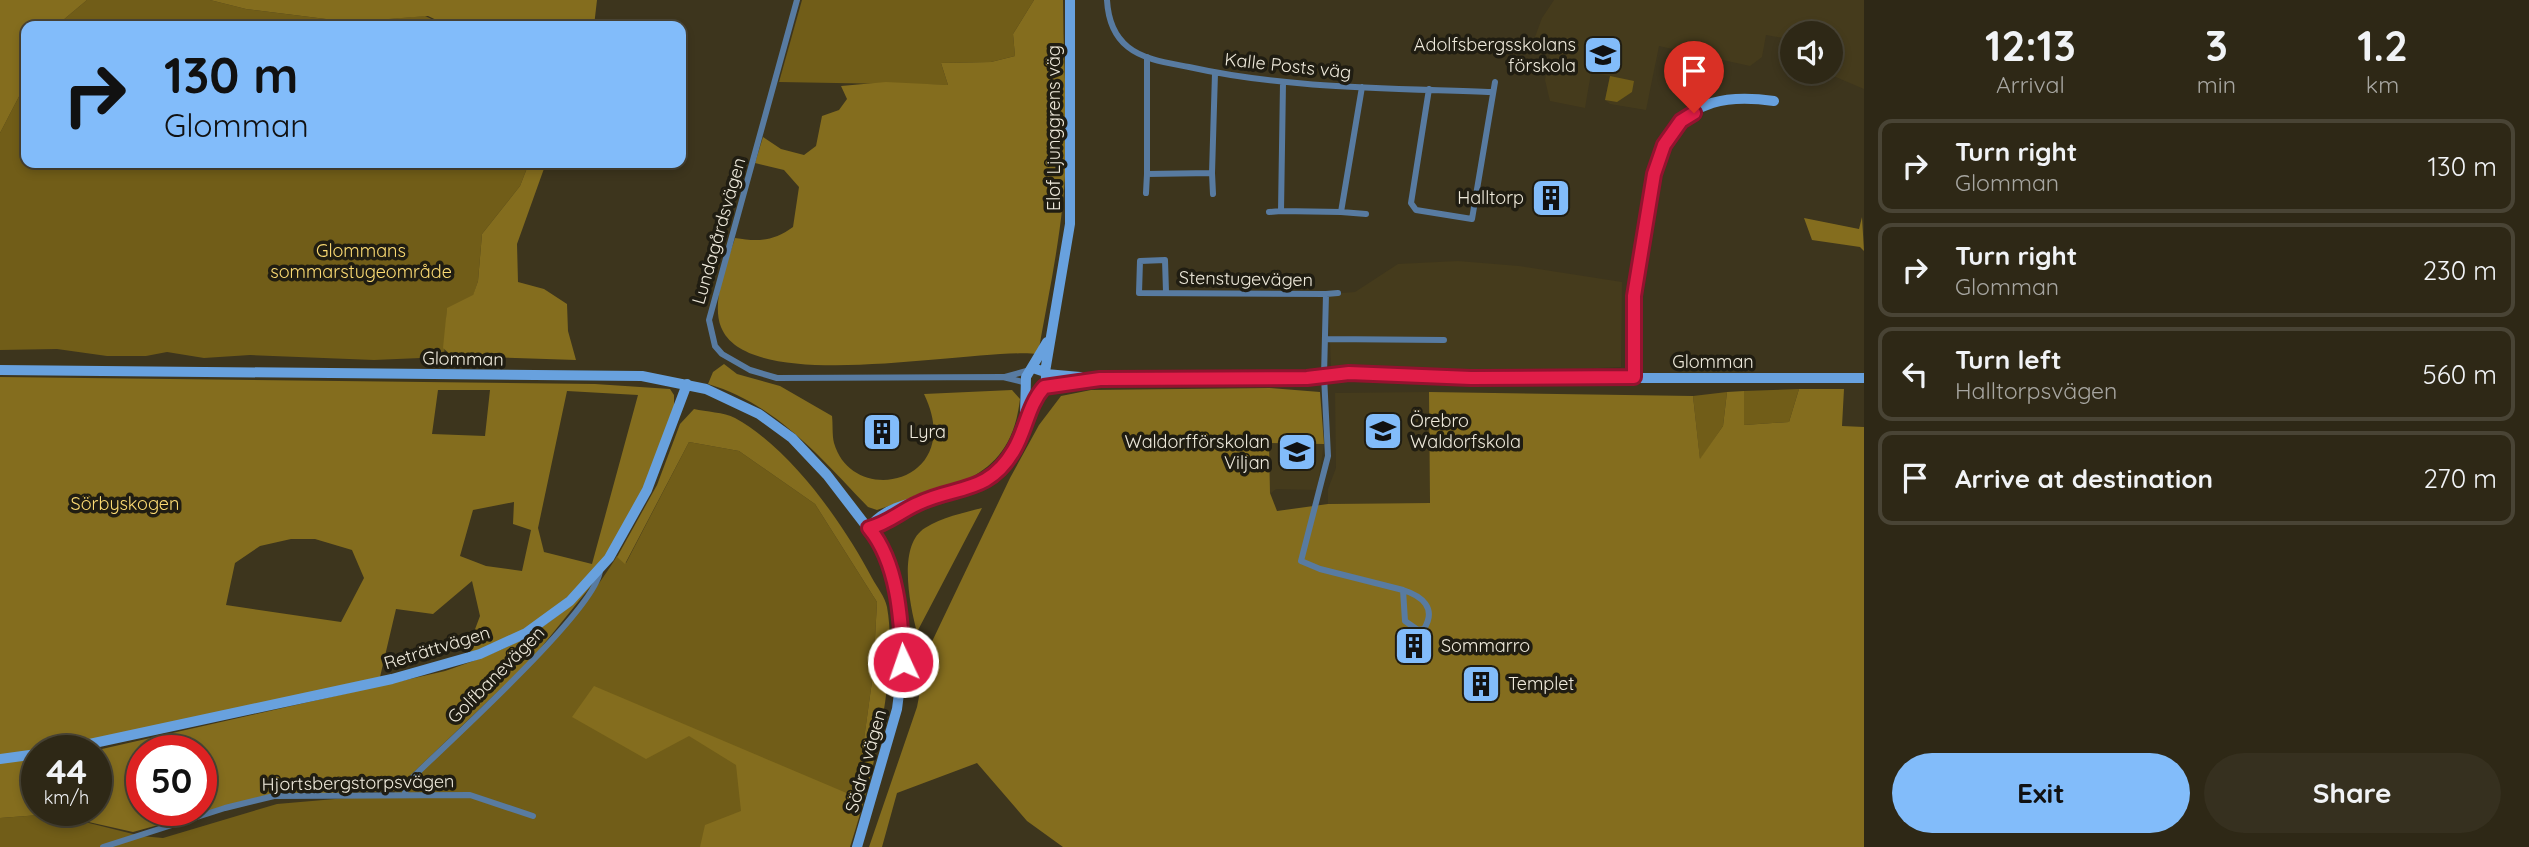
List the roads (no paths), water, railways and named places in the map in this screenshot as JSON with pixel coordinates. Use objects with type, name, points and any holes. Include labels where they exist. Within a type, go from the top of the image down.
[{"type":"street","name":"Lundagårdsvägen","points":[[797,0],[709,320],[715,346],[735,363],[777,378],[1003,377],[1032,369]]},
{"type":"street","name":"Elof Ljunggrens väg","points":[[1043,387],[1070,224],[1070,0]]},
{"type":"street","name":"Kalle Posts väg","points":[[1107,0],[1109,17],[1117,36],[1130,49],[1147,57],[1215,73],[1283,83],[1493,92]]},
{"type":"street","points":[[1146,193],[1147,57]]},
{"type":"street","points":[[1213,194],[1215,73]]},
{"type":"street","points":[[1472,228],[1494,82]]},
{"type":"street","points":[[1280,211],[1283,83]]},
{"type":"street","points":[[1341,212],[1362,87]]},
{"type":"street","points":[[1429,89],[1411,202],[1416,209],[1472,219]]},
{"type":"street","points":[[1634,377],[1633,317],[1638,264],[1654,174],[1664,145],[1681,121],[1708,104],[1735,97],[1774,101]]},
{"type":"street","points":[[1147,174],[1212,173]]},
{"type":"street","points":[[1269,212],[1366,214]]},
{"type":"street","name":"Stenstugevägen","points":[[1166,292],[1165,260],[1140,261],[1139,293],[1338,293]]},
{"type":"street","name":"Stenstugevägen","points":[[1326,294],[1324,376],[1328,456],[1301,561],[1320,569],[1404,590]]},
{"type":"street","name":"Elof Ljunggrens väg","points":[[1027,384],[1049,339]]},
{"type":"street","points":[[1326,339],[1444,340]]},
{"type":"street","name":"Glomman","points":[[1032,369],[1100,379],[1324,376],[1349,373],[1471,378],[1864,377]]},
{"type":"street","name":"Glomman","points":[[0,370],[642,376],[687,384],[736,401],[792,438],[838,487],[869,528]]},
{"type":"street","name":"Lundagårdsvägen","points":[[1003,377],[1027,384]]},
{"type":"street","name":"Glomman","points":[[1043,387],[1100,379]]},
{"type":"street","name":"Reträttvägen","points":[[112,740],[268,708],[481,654],[547,620],[600,570],[647,490],[687,384]]},
{"type":"street","points":[[1027,384],[1034,389],[1043,387]]},
{"type":"street","points":[[1024,423],[1027,384]]},
{"type":"street","points":[[869,528],[876,519],[893,509],[959,492],[994,474],[1015,448],[1024,423],[1043,387]]},
{"type":"street","name":"Södra vägen","points":[[857,847],[897,709],[903,662],[897,599],[869,528]]},
{"type":"street","name":"Golfbanevägen","points":[[405,794],[406,784],[544,649],[590,594],[600,578],[600,570]]},
{"type":"street","points":[[1404,590],[1418,594],[1426,601],[1428,619],[1424,629],[1418,630],[1405,621],[1404,590]]},
{"type":"street","points":[[0,760],[21,757]]},
{"type":"street","name":"Hjortsbergstorpsvägen","points":[[103,847],[262,797],[470,795],[533,816]]},
{"type":"place","name":"Adolfsbergsskolans förskola","points":[[1603,55]]},
{"type":"place","name":"Halltorp","points":[[1551,198]]},
{"type":"place","name":"Örebro Waldorfskola","points":[[1383,431]]},
{"type":"place","name":"Lyra","points":[[882,432]]},
{"type":"place","name":"Waldorfförskolan Viljan","points":[[1297,452]]},
{"type":"place","name":"Sommarro","points":[[1414,646]]},
{"type":"place","name":"Templet","points":[[1481,684]]},
{"type":"park label","name":"Glommans sommarstugeområde","points":[[361,261]]},
{"type":"park label","name":"Sörbyskogen","points":[[125,504]]}]
